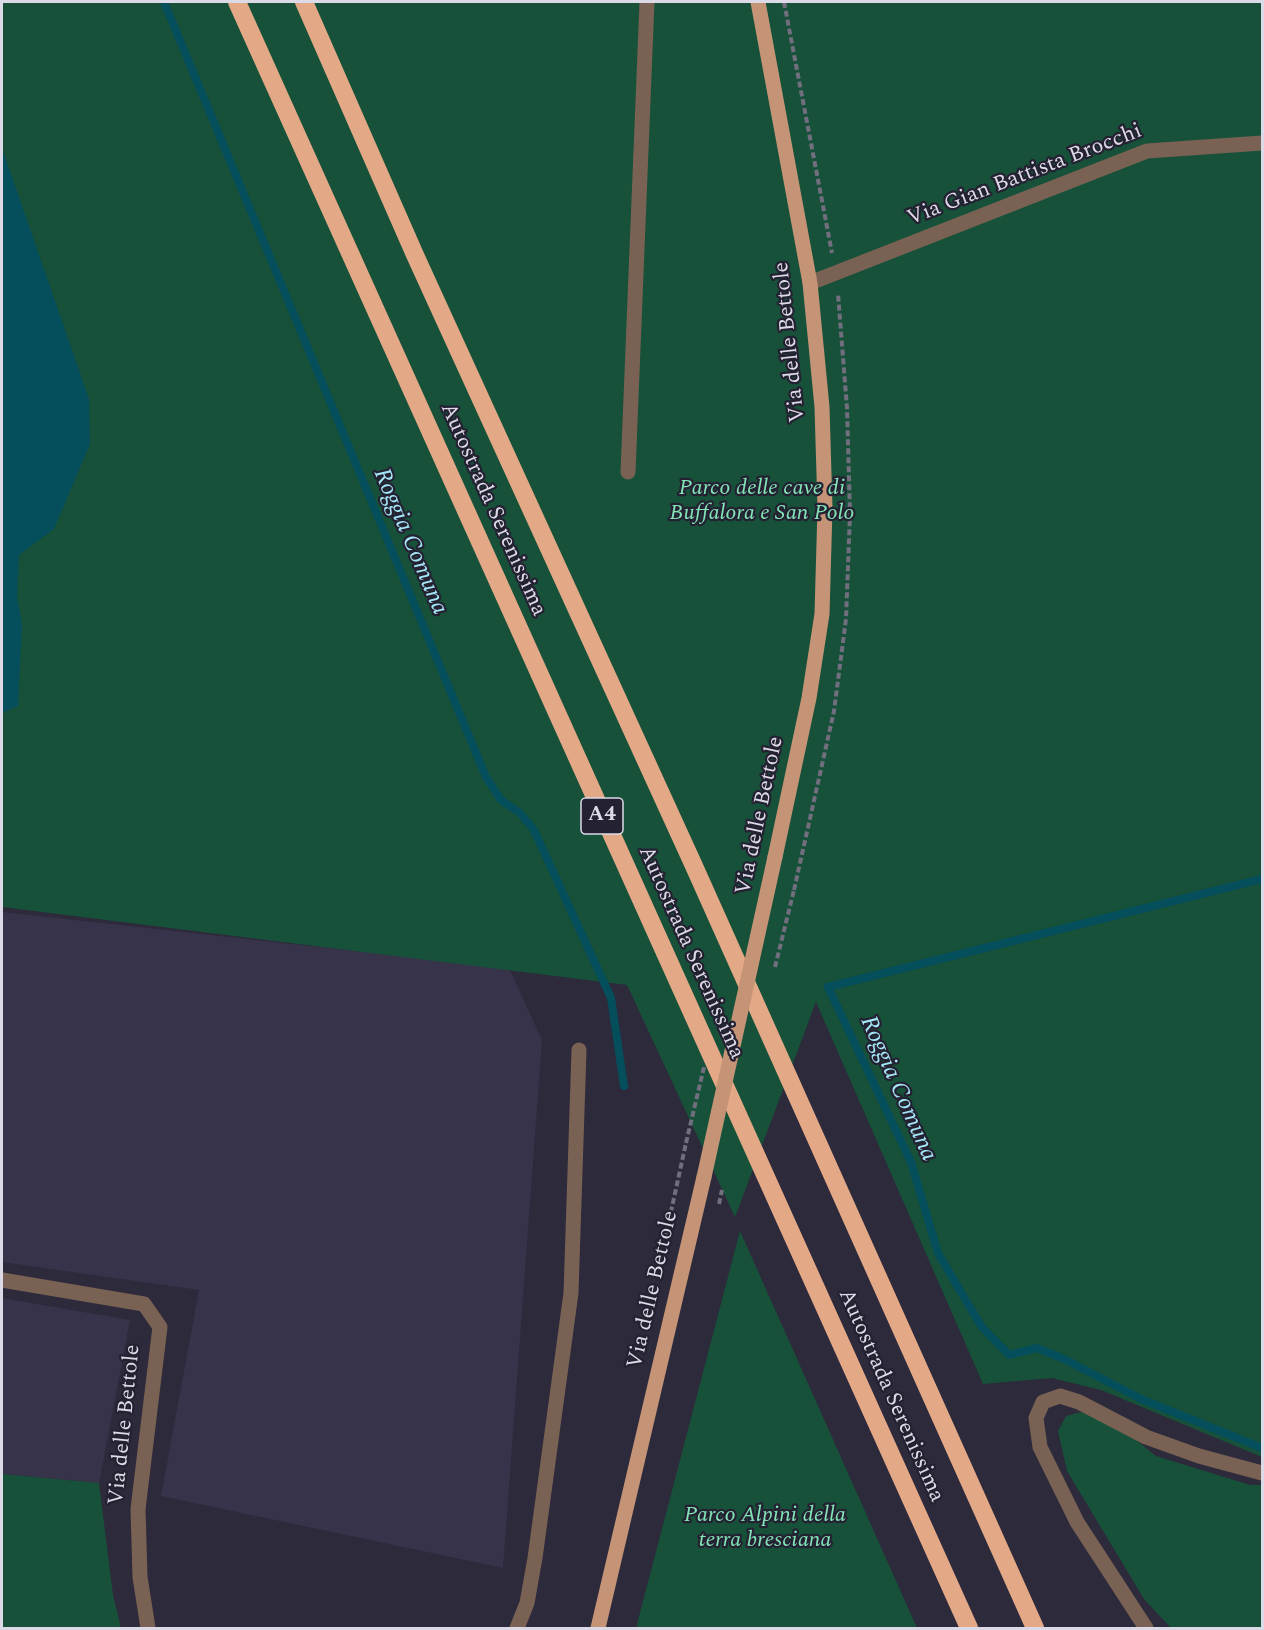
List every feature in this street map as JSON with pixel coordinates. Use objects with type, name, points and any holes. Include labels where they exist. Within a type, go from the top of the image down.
[{"type":"highway","name":"Autostrada Serenissima","points":[[237,2],[969,1629]]},
{"type":"highway","name":"Autostrada Serenissima","points":[[304,2],[414,255],[694,866],[1035,1629]]},
{"type":"main road","name":"Via delle Bettole","points":[[598,1629],[704,1177],[775,857],[809,698],[822,614],[824,463],[822,407],[810,283],[758,2]]},
{"type":"street","points":[[628,472],[647,2]]},
{"type":"street","name":"Via Gian Battista Brocchi","points":[[810,283],[1147,151],[1263,142]]},
{"type":"street","points":[[517,1629],[527,1602],[535,1558],[571,1293],[579,1050]]},
{"type":"street","name":"Via delle Bettole","points":[[2,1280],[144,1304],[160,1327],[138,1509],[140,1576],[148,1629]]},
{"type":"street","points":[[1146,1629],[1077,1522],[1040,1447],[1036,1418],[1042,1402],[1060,1396],[1079,1401],[1146,1437],[1199,1456],[1263,1473]]},
{"type":"path","points":[[758,832],[761,820]]},
{"type":"shaded area","points":[[2,912],[509,968],[542,1040],[503,1568],[161,1496],[199,1290],[2,1262]]},
{"type":"shaded area","points":[[2,1298],[130,1320],[99,1483],[2,1474]]},
{"type":"green space","name":"Parco delle cave di Buffalora e San Polo","points":[[2,2],[1262,2],[1262,1457],[1101,1390],[1052,1378],[983,1384],[816,1002],[735,1217],[627,985],[2,907]]},
{"type":"green space","name":"Parco Alpini della terra bresciana","points":[[740,1231],[917,1628],[636,1628]]},
{"type":"green space","points":[[1081,1412],[1116,1424],[1156,1456],[1250,1485],[1262,1485],[1262,1628],[1171,1628],[1144,1599],[1067,1471],[1058,1431],[1066,1416]]},
{"type":"green space","points":[[2,1474],[99,1483],[113,1595],[121,1628],[2,1628]]},
{"type":"water","points":[[2,148],[89,399],[90,444],[54,529],[19,555],[17,596],[22,625],[18,706],[2,713]]},
{"type":"waterway","name":"Roggia Comuna","points":[[164,2],[486,777],[501,800],[520,813],[534,830],[611,998],[624,1086]]},
{"type":"waterway","name":"Roggia Comuna","points":[[1262,879],[828,987],[911,1162],[938,1253],[981,1326],[1009,1355],[1037,1348],[1064,1359],[1141,1399],[1262,1448]]}]
